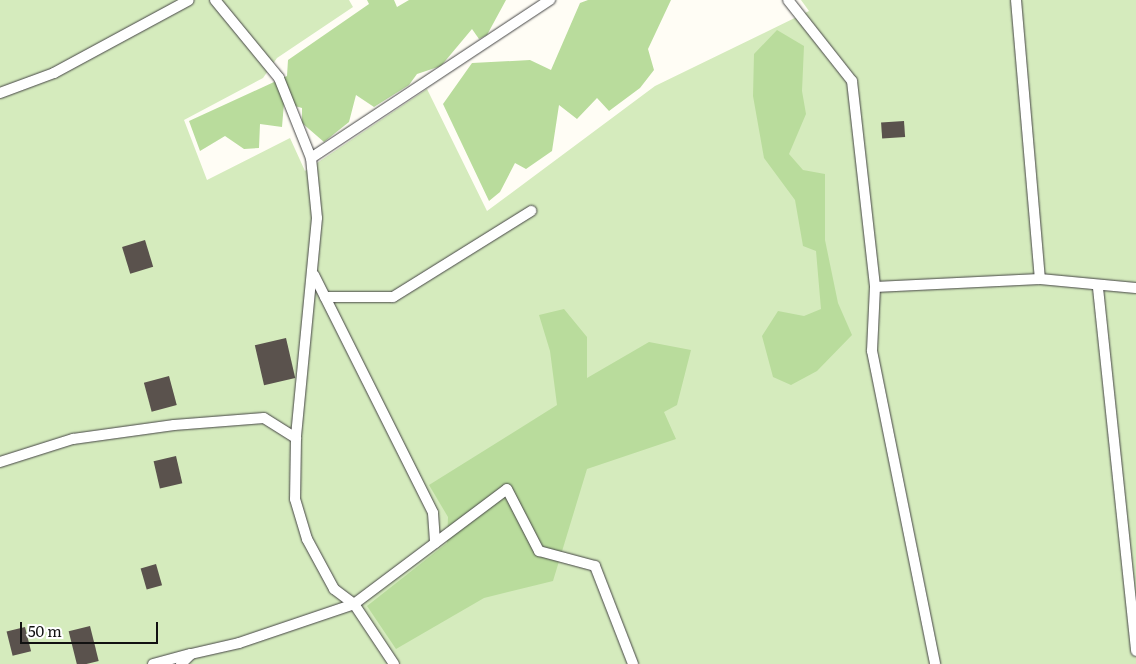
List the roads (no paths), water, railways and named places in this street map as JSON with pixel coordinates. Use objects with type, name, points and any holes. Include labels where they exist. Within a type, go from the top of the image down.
[{"type":"lane","points":[[0,93],[54,73],[189,0]]},
{"type":"lane","points":[[215,0],[279,78],[311,158],[317,218],[314,274],[296,438],[295,499],[307,539],[334,589],[354,604],[394,664]]},
{"type":"lane","points":[[311,158],[550,0]]},
{"type":"lane","points":[[788,0],[852,81],[875,286],[872,351],[935,664]]},
{"type":"lane","points":[[1016,0],[1040,280]]},
{"type":"lane","points":[[325,297],[393,297],[531,211]]},
{"type":"lane","points":[[314,274],[433,513],[436,543]]},
{"type":"lane","points":[[875,286],[1040,280],[1098,288],[1136,288]]},
{"type":"lane","points":[[1098,288],[1136,651]]},
{"type":"lane","points":[[0,462],[73,439],[194,423],[264,418],[296,438]]},
{"type":"lane","points":[[153,664],[240,643],[354,604],[507,489],[539,551],[595,566],[633,664]]},
{"type":"lane","points":[[181,664],[191,654]]}]
